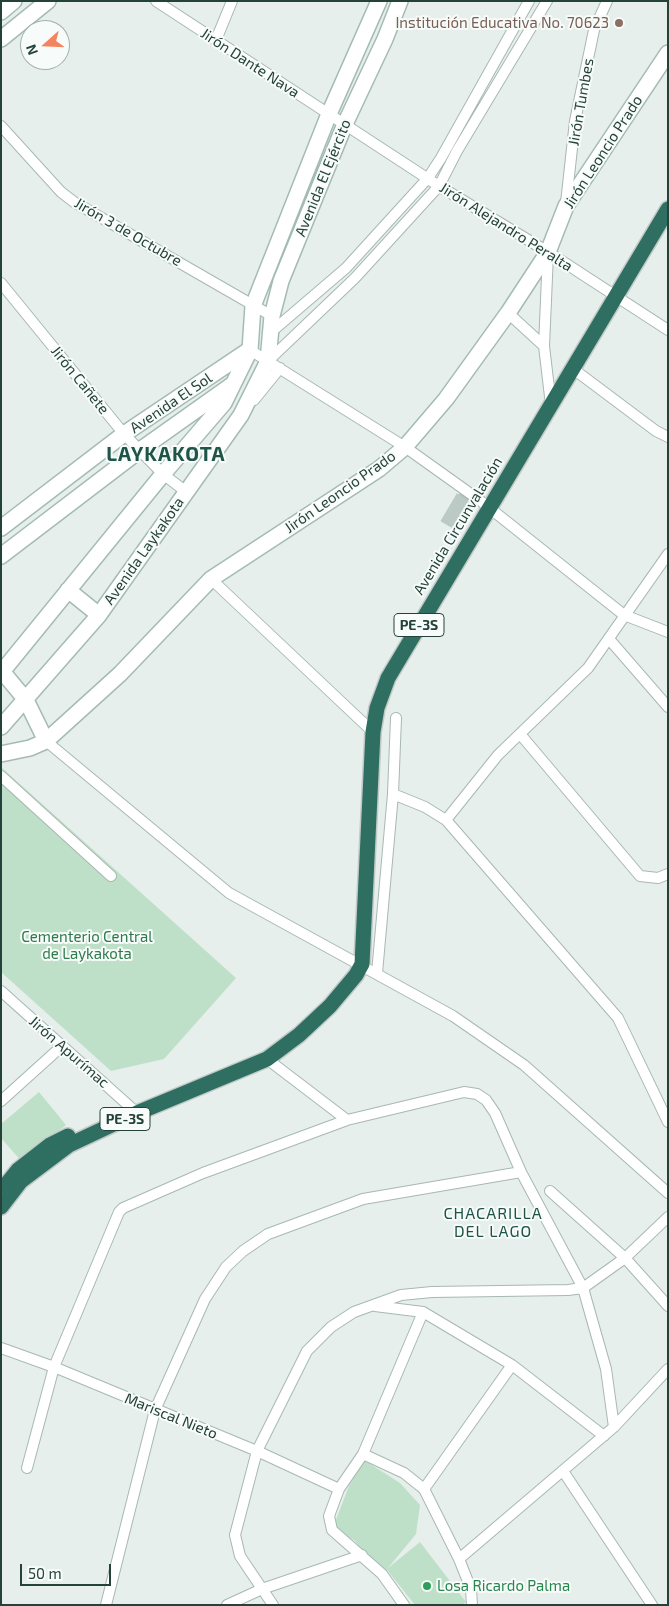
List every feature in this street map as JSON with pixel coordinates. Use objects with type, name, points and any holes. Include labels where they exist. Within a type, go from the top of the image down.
[{"type":"highway","name":"Avenida Circunvalación","points":[[362,964],[373,732],[377,708],[388,678],[668,209]]},
{"type":"highway","name":"PE-3S","points":[[1,1190],[18,1170],[50,1145],[223,1069],[267,1059],[300,1035],[330,1006],[356,975],[362,964]]},
{"type":"highway","name":"PE-3S","points":[[1,1207],[21,1181],[50,1158],[69,1145],[134,1109]]},
{"type":"street","points":[[1,12],[14,1]]},
{"type":"street","points":[[1,38],[48,1]]},
{"type":"street","name":"Jirón Dante Nava","points":[[156,1],[345,124]]},
{"type":"street","points":[[216,40],[232,1]]},
{"type":"street","name":"Avenida El Ejército","points":[[250,350],[253,306],[330,114],[379,1]]},
{"type":"street","name":"Avenida El Ejército","points":[[274,365],[270,333],[272,316],[281,281],[345,124],[386,39],[400,1]]},
{"type":"street","points":[[270,333],[346,268],[428,178],[442,158],[529,1]]},
{"type":"street","points":[[274,365],[439,186],[457,151],[546,1]]},
{"type":"street","name":"Jirón Tumbes","points":[[566,206],[575,121],[594,30],[607,1]]},
{"type":"street","name":"Jirón Leoncio Prado","points":[[1,754],[30,748],[46,741],[120,674],[211,579],[379,469],[405,447],[446,399],[508,313],[548,252],[566,206],[668,53]]},
{"type":"street","name":"Jirón Alejandro Peralta","points":[[345,124],[439,186],[548,252],[668,330]]},
{"type":"street","name":"Jirón 3 de Octubre","points":[[1,126],[61,192],[74,202],[272,316]]},
{"type":"street","points":[[548,252],[544,346],[551,405]]},
{"type":"street","points":[[346,268],[354,278]]},
{"type":"street","name":"Jirón Cañete","points":[[1,283],[124,434],[163,474],[186,491]]},
{"type":"street","points":[[1,302],[8,292]]},
{"type":"street","points":[[508,313],[544,346]]},
{"type":"street","name":"Avenida El Sol","points":[[1,528],[124,434],[250,350],[270,333]]},
{"type":"street","points":[[250,350],[405,447],[490,508],[624,615],[668,632]]},
{"type":"street","name":"Avenida Laykakota","points":[[2,672],[163,474],[224,403],[250,350]]},
{"type":"street","name":"Avenida El Sol","points":[[1,556],[140,450],[235,382],[274,365]]},
{"type":"street","name":"Avenida Laykakota","points":[[1,727],[99,614],[241,415],[274,365]]},
{"type":"street","points":[[572,368],[656,431],[668,437]]},
{"type":"street","points":[[446,820],[498,755],[588,668],[668,554]]},
{"type":"street","points":[[211,579],[373,732]]},
{"type":"street","points":[[68,590],[99,614]]},
{"type":"street","points":[[609,639],[668,707]]},
{"type":"street","points":[[2,672],[26,700],[46,741],[229,893],[362,964],[453,1016],[524,1065],[668,1193]]},
{"type":"street","points":[[377,973],[393,794],[396,718]]},
{"type":"street","points":[[520,734],[640,876],[658,878],[668,874]]},
{"type":"street","points":[[1,776],[111,876]]},
{"type":"street","points":[[393,794],[425,807],[446,820],[618,1018],[668,1122]]},
{"type":"street","name":"Jirón Apurímac","points":[[1,991],[134,1109]]},
{"type":"street","points":[[1,1102],[62,1046]]},
{"type":"street","points":[[267,1059],[346,1120]]},
{"type":"street","points":[[26,1468],[54,1367],[119,1212],[123,1208],[203,1173],[346,1120],[464,1092],[477,1094],[486,1100],[495,1113],[521,1172],[583,1288],[606,1369],[614,1427]]},
{"type":"street","points":[[106,1605],[155,1410],[205,1299],[226,1267],[243,1251],[262,1238],[363,1199],[521,1172]]},
{"type":"street","points":[[550,1191],[625,1258],[668,1306]]},
{"type":"street","points":[[273,1605],[240,1556],[235,1535],[257,1451],[308,1351],[331,1327],[354,1312],[401,1295],[432,1292],[568,1290],[583,1288],[625,1258],[668,1218]]},
{"type":"street","points":[[372,1305],[422,1312],[512,1365],[604,1436]]},
{"type":"street","points":[[404,1605],[382,1574],[332,1530],[329,1516],[340,1489],[363,1454],[422,1312]]},
{"type":"street","name":"Mariscal Nieto","points":[[1,1348],[54,1367],[257,1451],[340,1489]]},
{"type":"street","points":[[424,1489],[512,1365]]},
{"type":"street","points":[[459,1559],[614,1427],[668,1370]]},
{"type":"street","points":[[363,1454],[404,1473],[424,1489],[459,1559],[471,1589],[472,1605]]},
{"type":"street","points":[[563,1471],[652,1605]]},
{"type":"street","points":[[227,1605],[262,1589],[362,1555]]},
{"type":"green space","name":"Cementerio Central de Laykakota","points":[[1,767],[236,978],[164,1059],[111,1071],[1,972]]},
{"type":"green space","points":[[39,1092],[66,1125],[22,1162],[1,1138],[1,1124]]},
{"type":"green space","points":[[364,1460],[400,1483],[420,1505],[416,1534],[388,1568],[420,1542],[466,1602],[462,1605],[415,1605],[387,1570],[382,1574],[354,1540],[332,1530],[349,1486]]},
{"type":"building","points":[[457,494],[468,501],[453,528],[441,521]]},
{"type":"place","name":"Institución Educativa No. 70623","points":[[619,23]]},
{"type":"place","name":"Losa Ricardo Palma","points":[[427,1586]]},
{"type":"district","name":"LAYKAKOTA","points":[[166,454]]},
{"type":"district","name":"CHACARILLA DEL LAGO","points":[[493,1223]]}]
